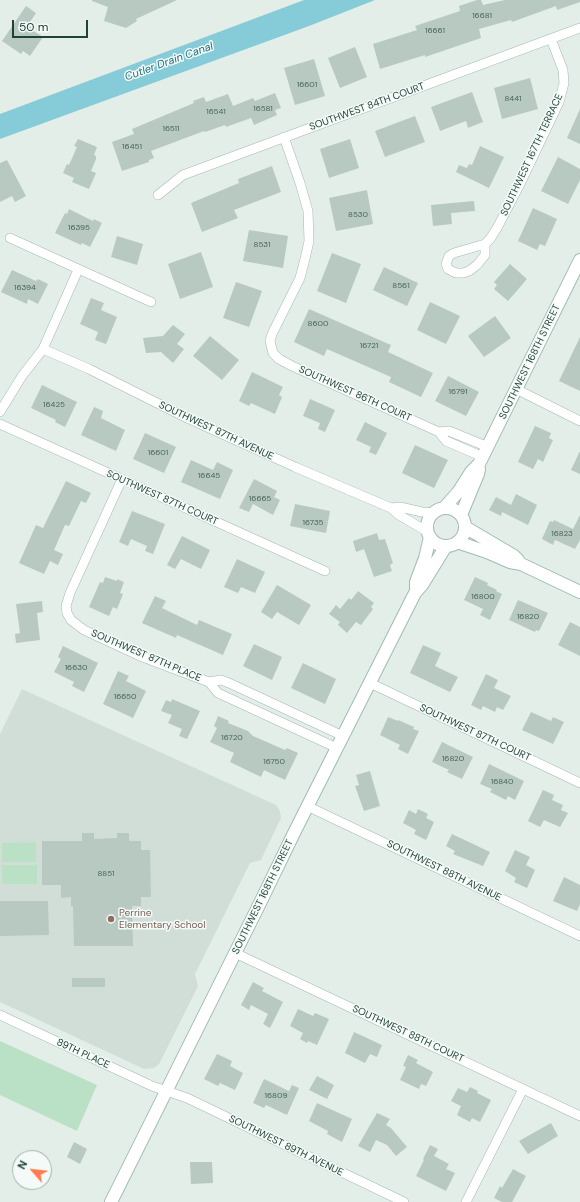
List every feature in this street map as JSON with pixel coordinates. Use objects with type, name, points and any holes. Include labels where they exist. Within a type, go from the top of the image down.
[{"type":"street","name":"SOUTHWEST 84TH COURT","points":[[158,195],[184,176],[580,28]]},
{"type":"street","name":"SOUTHWEST 167TH TERRACE","points":[[485,244],[497,228],[559,102],[564,83],[563,70],[551,39]]},
{"type":"street","name":"SOUTHWEST 86TH COURT","points":[[284,138],[308,211],[309,241],[300,278],[272,334],[270,341],[273,353],[279,359],[292,366],[439,432],[450,431],[483,456]]},
{"type":"street","points":[[10,238],[151,302]]},
{"type":"street","name":"SOUTHWEST 168TH STREET","points":[[445,507],[459,491],[483,456],[580,260]]},
{"type":"street","points":[[0,412],[22,376],[43,349],[78,270]]},
{"type":"street","name":"SOUTHWEST 87TH AVENUE","points":[[43,349],[99,374],[187,418],[391,508],[429,535]]},
{"type":"street","points":[[516,389],[580,421]]},
{"type":"street","name":"SOUTHWEST 87TH COURT","points":[[0,424],[325,571]]},
{"type":"street","name":"SOUTHWEST 168TH STREET","points":[[461,515],[478,474],[483,456]]},
{"type":"street","name":"SOUTHWEST 87TH PLACE","points":[[122,479],[70,593],[66,606],[67,613],[71,620],[84,630],[140,656],[209,682],[218,693],[337,748]]},
{"type":"street","name":"SOUTHWEST 87TH AVENUE","points":[[391,508],[400,507],[422,512],[433,512]]},
{"type":"street","points":[[451,544],[461,538],[465,527],[461,515],[451,508],[445,507],[433,512],[428,522],[429,535],[438,544],[451,544],[510,562],[522,564],[580,592]]},
{"type":"street","points":[[465,527],[514,556],[522,564]]},
{"type":"street","name":"SOUTHWEST 168TH STREET","points":[[415,593],[416,582],[425,558],[429,535]]},
{"type":"street","name":"SOUTHWEST 168TH STREET","points":[[111,1202],[236,953],[307,806],[415,593],[422,585],[434,562],[451,544]]},
{"type":"street","name":"SOUTHWEST 87TH PLACE","points":[[209,682],[221,680],[229,683],[343,736]]},
{"type":"street","name":"SOUTHWEST 87TH COURT","points":[[370,683],[580,783]]},
{"type":"street","name":"SOUTHWEST 88TH AVENUE","points":[[307,806],[580,936]]},
{"type":"street","name":"SOUTHWEST 88TH COURT","points":[[236,953],[580,1116]]},
{"type":"street","name":"89TH PLACE","points":[[0,1016],[166,1091]]},
{"type":"street","points":[[466,1202],[523,1088]]},
{"type":"street","name":"SOUTHWEST 89TH AVENUE","points":[[166,1091],[187,1098],[404,1202]]},
{"type":"shaded area","name":"Perrine Elementary School","points":[[22,689],[276,805],[280,811],[281,818],[261,860],[250,863],[195,974],[198,986],[159,1064],[154,1068],[144,1069],[0,1002],[0,734]]},
{"type":"green space","points":[[36,842],[36,862],[2,862],[2,843]]},
{"type":"green space","points":[[2,865],[37,865],[37,884],[2,884]]},
{"type":"green space","points":[[0,1041],[97,1085],[77,1131],[0,1095]]},
{"type":"water","name":"Cutler Drain Canal","points":[[304,0],[375,0],[309,26],[0,139],[0,114]]},
{"type":"building","points":[[92,0],[177,0],[136,19],[137,21],[126,28],[104,21],[108,7]]},
{"type":"building","points":[[481,0],[483,5],[505,0],[580,0],[580,2],[557,10],[556,6],[512,22],[511,20],[479,29],[481,38],[425,57],[425,55],[380,69],[373,44],[417,30],[415,26],[460,11],[459,6]]},
{"type":"building","points":[[26,6],[36,13],[28,25],[33,28],[32,30],[43,37],[30,56],[23,51],[21,54],[2,41]]},
{"type":"building","points":[[355,47],[367,77],[340,88],[328,58]]},
{"type":"building","points":[[314,59],[325,96],[295,105],[284,68]]},
{"type":"building","points":[[530,78],[538,109],[502,119],[494,88]]},
{"type":"building","points":[[472,92],[483,122],[468,128],[466,121],[440,131],[431,107]]},
{"type":"building","points":[[275,93],[281,108],[275,110],[277,115],[254,125],[251,118],[226,127],[225,125],[205,132],[204,131],[151,151],[154,158],[149,160],[149,162],[122,171],[112,142],[134,134],[132,129],[194,103],[193,101],[204,97],[206,102],[228,94],[233,106],[253,98],[255,101]]},
{"type":"building","points":[[580,109],[580,144],[567,138]]},
{"type":"building","points":[[415,116],[425,142],[385,157],[375,131]]},
{"type":"building","points":[[78,139],[97,147],[94,155],[96,156],[96,159],[91,171],[96,173],[89,189],[72,182],[74,178],[63,173],[67,164],[69,165],[77,147],[74,146]]},
{"type":"building","points":[[350,139],[359,168],[329,178],[320,149]]},
{"type":"building","points":[[480,146],[504,157],[489,188],[456,172],[459,165],[467,168],[469,164],[472,165]]},
{"type":"building","points":[[558,157],[580,169],[580,180],[568,204],[541,191]]},
{"type":"building","points":[[7,160],[26,196],[15,202],[12,196],[0,202],[0,163]]},
{"type":"building","points":[[272,166],[281,192],[234,210],[238,218],[202,232],[191,203],[239,183],[238,179]]},
{"type":"building","points":[[367,190],[373,224],[336,231],[329,198]]},
{"type":"building","points":[[474,201],[475,211],[451,213],[452,224],[433,226],[431,205]]},
{"type":"building","points":[[533,208],[557,219],[545,246],[540,244],[537,250],[518,241]]},
{"type":"building","points":[[69,209],[93,221],[94,219],[102,223],[90,247],[82,243],[81,245],[55,233],[65,213],[67,214]]},
{"type":"building","points":[[249,230],[288,236],[283,268],[243,261]]},
{"type":"building","points":[[117,236],[143,244],[137,265],[111,257]]},
{"type":"building","points":[[201,252],[213,287],[180,299],[168,264]]},
{"type":"building","points":[[332,253],[361,264],[346,303],[317,291]]},
{"type":"building","points":[[510,264],[527,279],[508,301],[494,289],[497,285],[494,282]]},
{"type":"building","points":[[384,267],[418,283],[407,306],[373,290]]},
{"type":"building","points":[[12,270],[36,281],[38,279],[48,284],[38,304],[28,299],[27,304],[1,292]]},
{"type":"building","points":[[236,282],[262,291],[249,327],[223,318]]},
{"type":"building","points":[[91,298],[104,303],[101,310],[117,317],[106,344],[95,340],[98,332],[80,324]]},
{"type":"building","points":[[430,302],[460,316],[446,344],[417,330]]},
{"type":"building","points":[[309,309],[391,345],[388,352],[433,373],[421,397],[389,382],[391,377],[327,349],[324,356],[294,342]]},
{"type":"building","points":[[495,316],[511,338],[484,357],[468,336]]},
{"type":"building","points":[[173,325],[185,334],[177,344],[184,349],[173,363],[161,352],[146,353],[143,338],[163,336]]},
{"type":"building","points":[[210,336],[239,360],[222,380],[193,356]]},
{"type":"building","points":[[580,337],[580,391],[559,381]]},
{"type":"building","points":[[252,372],[283,387],[279,395],[282,397],[275,414],[251,403],[249,406],[239,401]]},
{"type":"building","points":[[448,376],[479,392],[466,416],[435,401]]},
{"type":"building","points":[[42,385],[77,402],[65,427],[55,422],[56,420],[31,408]]},
{"type":"building","points":[[310,399],[335,410],[325,432],[318,429],[320,423],[303,416]]},
{"type":"building","points":[[94,407],[103,411],[101,418],[125,430],[116,451],[81,435]]},
{"type":"building","points":[[365,422],[387,433],[376,455],[369,452],[371,447],[356,440]]},
{"type":"building","points":[[535,426],[551,433],[549,438],[553,440],[543,462],[538,459],[533,469],[518,462]]},
{"type":"building","points":[[145,433],[176,447],[164,473],[133,459]]},
{"type":"building","points":[[415,445],[448,460],[434,488],[402,473]]},
{"type":"building","points":[[580,451],[580,474],[571,470]]},
{"type":"building","points":[[191,460],[213,470],[217,462],[233,470],[220,499],[181,482]]},
{"type":"building","points":[[254,479],[277,491],[274,497],[280,500],[273,515],[253,504],[249,512],[239,508]]},
{"type":"building","points":[[66,481],[91,493],[86,503],[81,501],[69,526],[65,525],[54,550],[63,554],[58,565],[50,561],[44,574],[19,563],[36,525],[43,528]]},
{"type":"building","points":[[516,494],[537,505],[528,525],[502,512],[501,516],[489,510],[496,497],[511,505]]},
{"type":"building","points":[[295,504],[330,511],[326,533],[290,526]]},
{"type":"building","points":[[132,511],[165,524],[153,554],[145,551],[147,546],[131,539],[128,546],[119,542]]},
{"type":"building","points":[[580,515],[580,540],[575,549],[555,540],[553,545],[542,539],[550,521],[553,522],[554,520],[573,529]]},
{"type":"building","points":[[377,533],[379,540],[385,539],[393,563],[390,565],[392,571],[374,577],[364,549],[356,552],[353,541]]},
{"type":"building","points":[[182,536],[210,550],[201,569],[181,559],[175,569],[167,565]]},
{"type":"building","points":[[237,559],[265,572],[255,593],[241,587],[238,593],[224,587]]},
{"type":"building","points":[[105,577],[124,582],[120,593],[123,594],[117,609],[113,607],[109,616],[89,607],[100,582],[103,583]]},
{"type":"building","points":[[475,577],[488,583],[487,585],[502,594],[490,620],[480,615],[483,609],[464,600]]},
{"type":"building","points":[[277,585],[311,605],[299,625],[277,612],[272,619],[261,612]]},
{"type":"building","points":[[358,591],[374,603],[371,607],[373,609],[361,625],[356,622],[347,633],[338,625],[340,622],[329,614],[336,605],[340,609],[349,598],[351,600]]},
{"type":"building","points":[[155,596],[166,601],[162,608],[197,625],[199,620],[232,634],[223,655],[177,635],[176,638],[142,623]]},
{"type":"building","points":[[518,600],[548,613],[539,631],[536,630],[535,632],[509,620]]},
{"type":"building","points":[[42,601],[43,612],[37,613],[40,640],[16,643],[15,634],[20,633],[16,604]]},
{"type":"building","points":[[570,622],[580,627],[580,656],[558,645]]},
{"type":"building","points":[[254,644],[282,657],[272,680],[243,666]]},
{"type":"building","points":[[423,645],[441,653],[435,666],[458,677],[450,692],[410,673]]},
{"type":"building","points":[[63,646],[98,663],[84,692],[72,686],[74,682],[54,672],[61,659],[58,657]]},
{"type":"building","points":[[303,663],[336,679],[325,704],[291,688]]},
{"type":"building","points":[[118,671],[129,676],[126,681],[146,691],[133,718],[103,704]]},
{"type":"building","points":[[486,674],[498,680],[494,688],[511,696],[503,710],[497,707],[495,712],[483,706],[481,710],[471,705]]},
{"type":"building","points":[[172,699],[200,711],[187,739],[179,736],[182,729],[168,723],[172,715],[161,711],[166,700],[171,702]]},
{"type":"building","points":[[531,712],[551,721],[553,717],[564,722],[553,744],[522,730]]},
{"type":"building","points":[[218,716],[229,721],[228,723],[248,731],[253,736],[285,750],[287,748],[298,753],[285,780],[264,770],[261,777],[230,762],[234,753],[210,742],[217,728],[214,726]]},
{"type":"building","points":[[388,717],[414,727],[413,729],[419,731],[408,754],[398,749],[400,745],[380,735]]},
{"type":"building","points":[[442,742],[473,757],[462,779],[447,772],[449,770],[432,762]]},
{"type":"building","points":[[489,764],[524,781],[515,800],[508,796],[506,800],[490,792],[492,789],[480,784]]},
{"type":"building","points":[[370,771],[380,806],[364,811],[355,786],[359,785],[356,775]]},
{"type":"building","points":[[543,790],[554,795],[552,800],[563,805],[561,810],[568,813],[560,827],[544,820],[540,827],[528,821]]},
{"type":"building","points":[[418,809],[428,814],[426,818],[434,822],[426,840],[414,834],[416,830],[403,823],[409,810],[416,814]]},
{"type":"building","points":[[82,833],[94,833],[94,839],[117,838],[117,833],[129,833],[129,841],[141,841],[141,850],[150,850],[151,897],[141,897],[141,906],[132,906],[133,946],[74,946],[73,906],[71,906],[71,897],[61,898],[61,885],[42,885],[42,841],[82,841]]},
{"type":"building","points":[[452,834],[490,852],[483,866],[453,854],[455,851],[446,846]]},
{"type":"building","points":[[515,850],[530,857],[526,865],[535,870],[527,888],[514,882],[516,878],[505,871]]},
{"type":"building","points":[[564,877],[580,885],[580,904],[577,911],[553,901]]},
{"type":"building","points":[[0,901],[48,901],[49,935],[0,936]]},
{"type":"building","points":[[72,978],[105,978],[105,987],[72,987]]},
{"type":"building","points":[[253,982],[264,988],[262,991],[283,1002],[270,1028],[263,1024],[268,1014],[251,1005],[249,1010],[241,1005]]},
{"type":"building","points":[[298,1009],[313,1016],[315,1013],[329,1019],[317,1045],[308,1041],[307,1043],[300,1039],[303,1033],[290,1026]]},
{"type":"building","points":[[354,1032],[382,1045],[377,1057],[370,1054],[365,1063],[345,1053]]},
{"type":"building","points":[[217,1054],[232,1061],[230,1066],[243,1073],[235,1090],[220,1083],[218,1086],[204,1079]]},
{"type":"building","points":[[408,1055],[418,1060],[416,1063],[433,1072],[426,1086],[421,1084],[419,1089],[400,1080],[406,1067],[403,1066]]},
{"type":"building","points":[[317,1076],[334,1085],[327,1099],[309,1090]]},
{"type":"building","points":[[264,1079],[289,1091],[292,1085],[299,1088],[287,1115],[266,1105],[264,1108],[253,1103]]},
{"type":"building","points":[[470,1087],[478,1091],[477,1093],[491,1100],[480,1122],[472,1118],[470,1122],[457,1115],[461,1106],[451,1101],[458,1088],[467,1092]]},
{"type":"building","points":[[317,1103],[352,1119],[342,1142],[327,1134],[328,1131],[309,1121]]},
{"type":"building","points":[[377,1113],[390,1119],[386,1125],[391,1128],[407,1147],[396,1156],[387,1145],[376,1140],[370,1152],[358,1146]]},
{"type":"building","points":[[551,1123],[558,1136],[528,1154],[519,1141]]},
{"type":"building","points":[[74,1142],[87,1149],[80,1164],[67,1157]]},
{"type":"building","points":[[430,1145],[438,1149],[434,1156],[449,1164],[446,1169],[455,1173],[446,1191],[416,1176]]},
{"type":"building","points":[[190,1162],[212,1162],[213,1183],[191,1184]]},
{"type":"building","points":[[513,1169],[526,1176],[512,1202],[502,1202],[494,1198],[500,1186],[502,1188]]},
{"type":"place","name":"Perrine Elementary School","points":[[111,919]]}]
